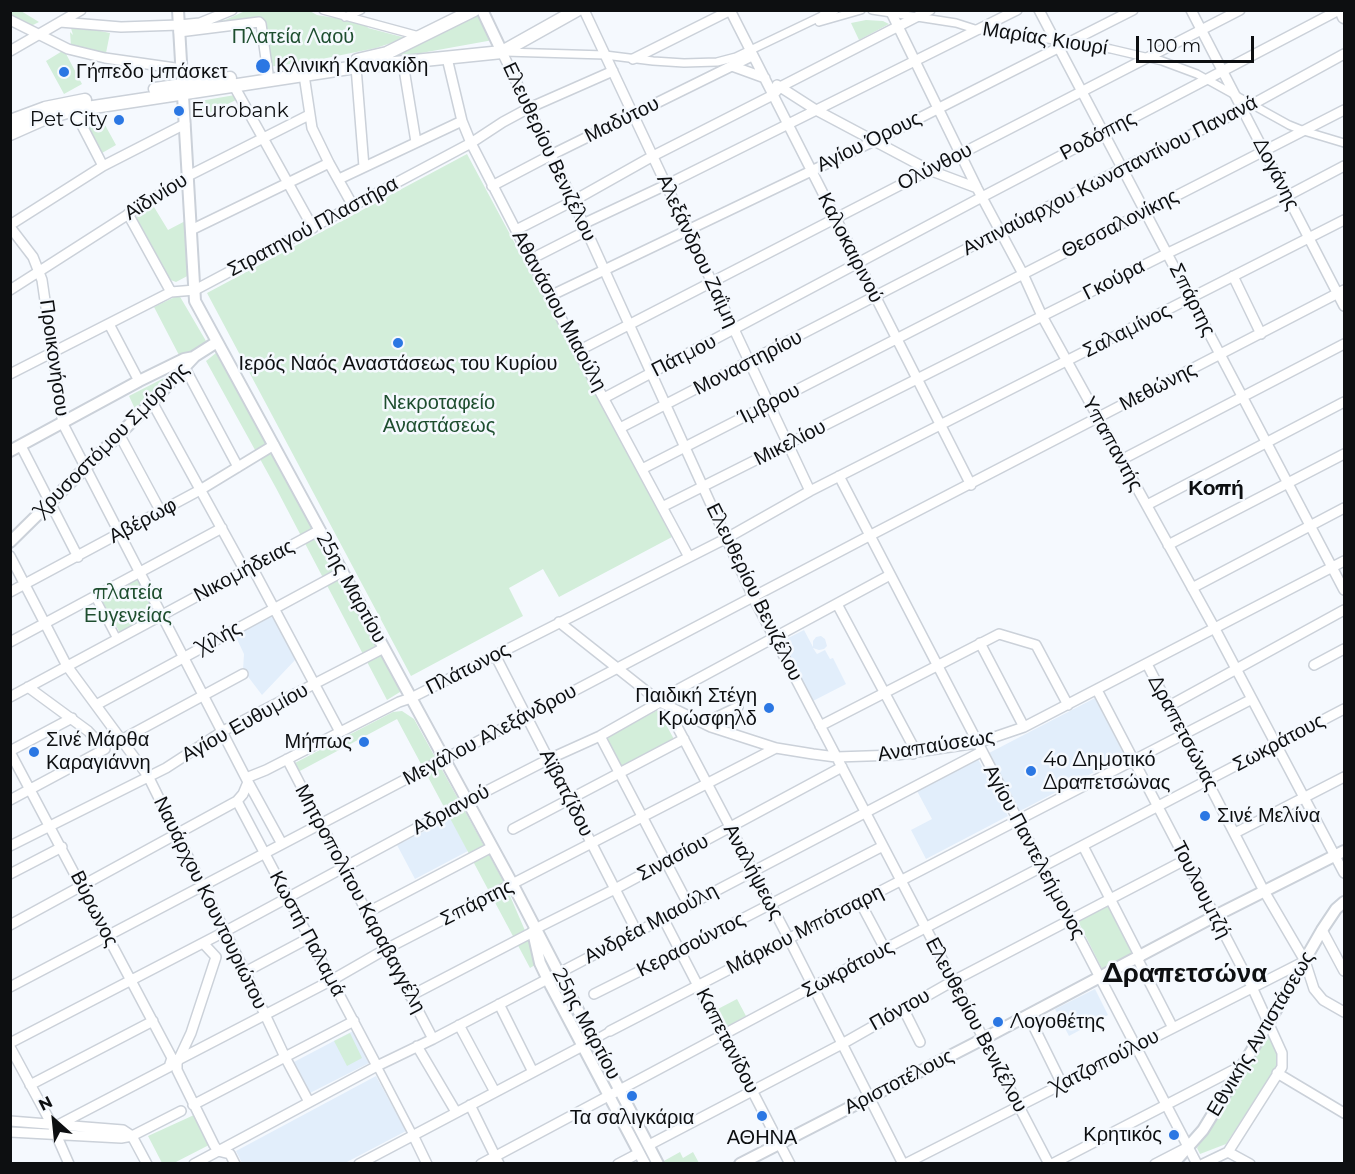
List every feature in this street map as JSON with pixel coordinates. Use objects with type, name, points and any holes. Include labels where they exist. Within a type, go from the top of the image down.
[{"type":"main road","points":[[10,134],[46,118],[74,110],[268,73],[378,56],[474,10]]},
{"type":"main road","points":[[10,121],[34,111],[69,102],[183,89],[234,86],[356,67],[502,52],[577,10]]},
{"type":"main road","points":[[1340,10],[1344,17]]},
{"type":"street","points":[[10,51],[81,10]]},
{"type":"street","name":"25ης Μαρτίου","points":[[178,10],[195,301],[513,885],[515,896],[559,973],[658,1164]]},
{"type":"street","points":[[179,29],[232,10]]},
{"type":"street","points":[[323,10],[419,36]]},
{"type":"street","points":[[345,17],[360,10]]},
{"type":"street","name":"Ελευθερίου Βενιζέλου","points":[[482,10],[573,201],[753,597],[1050,1164]]},
{"type":"street","name":"Αλεξάνδρου Ζαΐμη","points":[[584,10],[810,491]]},
{"type":"street","points":[[502,52],[605,55],[653,61],[706,63],[729,60],[751,53],[834,10]]},
{"type":"street","points":[[796,29],[861,10]]},
{"type":"street","name":"Μαρίας Κιουρί","points":[[872,10],[956,23],[978,30],[991,30],[1058,45]]},
{"type":"street","points":[[516,230],[653,156],[773,95],[780,87],[930,10]]},
{"type":"street","points":[[531,259],[666,185],[1017,10]]},
{"type":"street","name":"Σπάρτης","points":[[1039,10],[1344,590]]},
{"type":"street","name":"Αγίου Όρους","points":[[550,296],[874,141],[1058,45],[1069,43],[1133,10]]},
{"type":"street","name":"Δογάνης","points":[[1191,10],[1236,97],[1246,107],[1264,152],[1309,238],[1341,292],[1344,306]]},
{"type":"street","name":"Ολύνθου","points":[[578,351],[1240,10]]},
{"type":"street","name":"Ροδόπης","points":[[858,263],[980,192],[1104,133],[1340,10]]},
{"type":"street","points":[[633,59],[731,11]]},
{"type":"street","name":"Καλοκαιρινού","points":[[731,11],[971,484]]},
{"type":"street","name":"Υπαπαντής","points":[[891,12],[1042,316],[1097,419],[1215,628],[1304,797],[1340,853],[1344,873]]},
{"type":"street","points":[[10,20],[77,52],[182,69]]},
{"type":"street","points":[[60,22],[179,29],[257,21],[261,24],[268,73]]},
{"type":"street","name":"Μαρίας Κιουρί","points":[[1069,43],[1148,57],[1176,65],[1236,97]]},
{"type":"street","name":"Μαδύτου","points":[[492,186],[732,66],[751,53]]},
{"type":"street","name":"Αντιναύαρχου Κωνσταντίνου Πανανά","points":[[875,296],[1246,107],[1344,54]]},
{"type":"street","name":"Αθανάσιου Μιαούλη","points":[[447,58],[462,121],[471,143],[578,351],[689,557]]},
{"type":"street","points":[[403,63],[416,142]]},
{"type":"street","points":[[732,66],[764,77],[816,110],[874,141],[929,170],[980,192]]},
{"type":"street","points":[[356,67],[364,167]]},
{"type":"street","name":"Στρατηγού Πλαστήρα","points":[[10,374],[171,292],[195,290],[471,143],[529,108],[613,71]]},
{"type":"street","points":[[304,75],[312,129],[353,206]]},
{"type":"street","points":[[234,86],[313,228]]},
{"type":"street","points":[[1246,107],[1304,131],[1344,143]]},
{"type":"street","points":[[74,110],[103,166]]},
{"type":"street","name":"Θεσσαλονίκης","points":[[897,339],[1344,110]]},
{"type":"street","name":"Αϊδινίου","points":[[10,290],[188,176],[309,116]]},
{"type":"street","points":[[339,179],[462,121]]},
{"type":"street","points":[[10,226],[103,166],[185,124]]},
{"type":"street","points":[[191,230],[329,163]]},
{"type":"street","name":"Γκούρα","points":[[917,378],[1344,166]]},
{"type":"street","points":[[128,214],[171,292]]},
{"type":"street","name":"Σαλαμίνος","points":[[941,425],[1344,220]]},
{"type":"street","name":"Προικονήσου","points":[[10,226],[33,257],[40,271],[63,424],[282,844]]},
{"type":"street","name":"Πάτμου","points":[[604,398],[858,263]]},
{"type":"street","points":[[1233,276],[1261,333]]},
{"type":"street","name":"Μεθώνης","points":[[971,484],[1341,292]]},
{"type":"street","name":"Μοναστηρίου","points":[[620,428],[875,296]]},
{"type":"street","points":[[109,324],[139,381]]},
{"type":"street","name":"Ίμβρου","points":[[642,469],[897,339]]},
{"type":"street","name":"Χρυσοστόμου Σμύρνης","points":[[10,542],[152,402],[195,356],[218,342]]},
{"type":"street","points":[[1121,460],[1344,345]]},
{"type":"street","points":[[10,451],[139,381],[195,356]]},
{"type":"street","points":[[185,368],[238,467]]},
{"type":"street","name":"Μικελίου","points":[[662,507],[917,378]]},
{"type":"street","points":[[152,402],[222,528],[275,608],[340,732]]},
{"type":"street","points":[[1147,505],[1344,402]]},
{"type":"street","name":"Πλάτωνος","points":[[247,780],[727,538],[810,491],[941,425]]},
{"type":"street","points":[[119,434],[161,512]]},
{"type":"street","name":"Αβέρωφ","points":[[10,592],[161,512],[274,445]]},
{"type":"street","points":[[21,446],[78,557]]},
{"type":"street","points":[[1168,545],[1344,454]]},
{"type":"street","name":"Αγίου Παντελεήμονος","points":[[839,477],[1197,1164]]},
{"type":"street","name":"Μεγάλου Αλεξάνδρου","points":[[10,987],[971,484]]},
{"type":"street","points":[[1192,588],[1344,508]]},
{"type":"street","points":[[10,642],[222,528]]},
{"type":"street","name":"Νικομήδειας","points":[[10,697],[320,530]]},
{"type":"street","name":"Ναυάρχου Κουντουριώτου","points":[[10,556],[67,666],[148,776],[309,1102]]},
{"type":"street","name":"Αναπαύσεως","points":[[560,622],[660,702],[711,727],[776,748],[837,757],[913,754],[979,748],[1068,705],[1344,561]]},
{"type":"street","name":"Χιλής","points":[[96,705],[342,572]]},
{"type":"street","name":"Αδριανού","points":[[10,1045],[467,801],[600,736],[679,689],[890,575]]},
{"type":"street","points":[[95,597],[117,639]]},
{"type":"street","points":[[837,604],[913,746],[913,754]]},
{"type":"street","points":[[1168,706],[1344,610]]},
{"type":"street","points":[[820,726],[999,634],[1036,645],[1068,705]]},
{"type":"street","points":[[980,643],[1024,727]]},
{"type":"street","name":"Αγίου Ευθυμίου","points":[[10,846],[166,768],[223,731],[384,648]]},
{"type":"street","points":[[1314,665],[1344,649]]},
{"type":"street","name":"Αϊβατζίδου","points":[[495,655],[637,932]]},
{"type":"street","name":"Δραπετσώνας","points":[[1147,664],[1264,891],[1305,961],[1318,995],[1344,1012]]},
{"type":"street","points":[[121,740],[243,674]]},
{"type":"street","points":[[10,800],[105,749],[72,718],[28,687]]},
{"type":"street","name":"Τουλουμτζή","points":[[1097,690],[1252,987],[1282,1053],[1282,1067],[1228,1152]]},
{"type":"street","name":"Μάρκου Μπότσαρη","points":[[359,1164],[610,1031],[1252,699]]},
{"type":"street","points":[[711,727],[715,718],[738,707]]},
{"type":"street","name":"Αναλήψεως","points":[[671,708],[671,715],[904,1164]]},
{"type":"street","name":"Σωκράτους","points":[[481,1164],[497,1160],[608,1095],[1344,709]]},
{"type":"street","points":[[10,752],[72,718]]},
{"type":"street","points":[[600,736],[688,904]]},
{"type":"street","points":[[513,829],[684,739]]},
{"type":"street","name":"Σπάρτης","points":[[178,1060],[332,980],[386,949],[776,748]]},
{"type":"street","name":"Ανδρέα Μιαούλη","points":[[194,1164],[377,1066],[637,932],[979,748]]},
{"type":"street","name":"Βύρωνος","points":[[10,752],[172,1058],[169,1067],[55,1124]]},
{"type":"street","name":"Μητροπολίτου Καραβαγγέλη","points":[[287,759],[433,1039]]},
{"type":"street","name":"Σινασίου","points":[[410,996],[615,890],[842,767]]},
{"type":"street","points":[[1235,833],[1344,777]]},
{"type":"street","points":[[10,925],[237,801],[243,794],[247,780]]},
{"type":"street","name":"Κωστή Παλαμά","points":[[237,801],[377,1066]]},
{"type":"street","name":"Κερασούντος","points":[[594,994],[883,846]]},
{"type":"street","points":[[1083,846],[1111,898],[1173,1028]]},
{"type":"street","points":[[10,874],[62,847]]},
{"type":"street","points":[[366,912],[492,847]]},
{"type":"street","name":"Αριστοτέλους","points":[[740,1164],[1340,853]]},
{"type":"street","name":"Πόντου","points":[[649,1145],[842,1044],[953,981],[1185,860]]},
{"type":"street","points":[[860,902],[885,949]]},
{"type":"street","name":"Εθνικής Αντιστάσεως","points":[[1173,1164],[1203,1130],[1322,930],[1336,909],[1344,902]]},
{"type":"street","name":"Καπετανίδου","points":[[663,918],[790,1164]]},
{"type":"street","name":"25ης Μαρτίου","points":[[534,930],[538,956],[547,979],[645,1164]]},
{"type":"street","points":[[1322,930],[1344,971]]},
{"type":"street","points":[[245,972],[309,938]]},
{"type":"street","points":[[203,943],[216,957]]},
{"type":"street","points":[[216,957],[235,953]]},
{"type":"street","points":[[216,957],[191,1033],[178,1060],[177,1070],[218,1151],[230,1154],[235,1164]]},
{"type":"street","name":"Χατζοπούλου","points":[[904,1164],[1305,961]]},
{"type":"street","points":[[499,1004],[533,1072]]},
{"type":"street","points":[[903,1008],[920,1042]]},
{"type":"street","points":[[1028,1015],[1062,1084]]},
{"type":"street","points":[[30,1085],[153,1022]]},
{"type":"street","points":[[193,1105],[354,1022]]},
{"type":"street","points":[[459,1024],[495,1092]]},
{"type":"street","points":[[10,1045],[30,1085],[55,1124],[56,1135],[69,1164]]},
{"type":"street","points":[[417,1046],[456,1112]]},
{"type":"street","points":[[1050,1164],[1243,1065]]},
{"type":"street","points":[[377,1066],[428,1164]]},
{"type":"street","points":[[1277,1073],[1344,1113]]},
{"type":"street","points":[[470,1105],[497,1160]]},
{"type":"street","points":[[10,1132],[114,1139],[132,1136],[181,1111]]},
{"type":"street","points":[[10,1121],[123,1130],[132,1136],[147,1164]]},
{"type":"street","points":[[1155,1164],[1188,1147]]},
{"type":"street","points":[[1203,1164],[1228,1152],[1250,1164]]},
{"type":"street","points":[[618,1164],[639,1153]]},
{"type":"shaded area","points":[[272,615],[296,659],[262,695],[243,670],[244,654],[235,635]]},
{"type":"shaded area","points":[[804,630],[813,647],[816,637],[821,636],[825,639],[827,646],[824,649],[813,648],[817,654],[825,650],[830,659],[833,658],[846,684],[811,702],[780,642]]},
{"type":"shaded area","points":[[1095,698],[1125,756],[1020,811],[989,753]]},
{"type":"shaded area","points":[[978,759],[1008,816],[926,859],[911,830],[932,819],[917,791]]},
{"type":"shaded area","points":[[451,818],[468,851],[415,879],[397,845]]},
{"type":"shaded area","points":[[1095,989],[1108,1015],[1069,1036],[1055,1009]]},
{"type":"shaded area","points":[[353,1031],[369,1063],[308,1094],[292,1063]]},
{"type":"shaded area","points":[[376,1076],[406,1131],[345,1163],[242,1163],[236,1151]]},
{"type":"green space","name":"Πλατεία Λαού","points":[[308,10],[317,15],[366,23],[368,28],[406,38],[376,48],[269,67],[263,18],[191,30],[190,27],[225,20],[245,11]]},
{"type":"green space","points":[[10,11],[21,11],[39,22],[33,25],[11,26]]},
{"type":"green space","points":[[480,14],[493,40],[377,61],[390,55]]},
{"type":"green space","points":[[866,20],[883,21],[889,24],[859,40],[851,23]]},
{"type":"green space","points":[[70,25],[110,33],[106,53],[71,46],[70,32],[73,35]]},
{"type":"green space","name":"Γήπεδο μπάσκετ","points":[[64,50],[82,84],[64,94],[46,61]]},
{"type":"green space","points":[[235,95],[238,99],[201,117],[200,101]]},
{"type":"green space","points":[[99,114],[116,145],[102,153],[82,116]]},
{"type":"green space","name":"Νεκροταφείο Αναστάσεως","points":[[467,154],[672,537],[559,597],[543,569],[509,588],[523,616],[411,676],[207,293]]},
{"type":"green space","points":[[154,207],[168,230],[191,218],[193,273],[176,282],[168,279],[134,218]]},
{"type":"green space","points":[[179,295],[206,341],[201,347],[180,357],[154,307]]},
{"type":"green space","points":[[216,353],[401,689],[387,700],[276,488],[206,361]]},
{"type":"green space","points":[[166,377],[135,409],[129,396]]},
{"type":"green space","name":"πλατεία Ευγενείας","points":[[136,577],[155,614],[120,633],[100,597]]},
{"type":"green space","points":[[658,710],[675,741],[620,770],[604,739]]},
{"type":"green space","points":[[402,711],[414,719],[504,882],[530,942],[535,965],[530,968],[397,719],[298,772],[293,764],[393,712]]},
{"type":"green space","points":[[1109,905],[1134,953],[1102,969],[1078,921]]},
{"type":"green space","points":[[737,999],[746,1016],[724,1028],[716,1010]]},
{"type":"green space","points":[[350,1033],[362,1058],[347,1066],[334,1041]]},
{"type":"green space","points":[[1269,1034],[1279,1056],[1278,1064],[1226,1144],[1200,1154],[1197,1148]]},
{"type":"green space","points":[[194,1115],[209,1145],[174,1163],[162,1163],[148,1136]]},
{"type":"green space","points":[[680,1152],[683,1158],[693,1152],[699,1163],[663,1164],[662,1162]]},
{"type":"place","name":"Κλινική Κανακίδη","points":[[263,66]]},
{"type":"place","name":"Γήπεδο μπάσκετ","points":[[64,72]]},
{"type":"place","name":"Eurobank","points":[[179,111]]},
{"type":"place","name":"Pet City","points":[[119,120]]},
{"type":"place","name":"Ιερός Ναός Αναστάσεως του Κυρίου","points":[[398,343]]},
{"type":"place","name":"Παιδική Στέγη Κρώσφηλδ","points":[[769,708]]},
{"type":"place","name":"Μήπως","points":[[364,742]]},
{"type":"place","name":"Σινέ Μάρθα Καραγιάννη","points":[[34,752]]},
{"type":"place","name":"4ο Δημοτικό Δραπετσώνας","points":[[1031,771]]},
{"type":"place","name":"Σινέ Μελίνα","points":[[1205,816]]},
{"type":"place","name":"Λογοθέτης","points":[[998,1022]]},
{"type":"place","name":"Τα σαλιγκάρια","points":[[632,1096]]},
{"type":"place","name":"ΑΘΗΝΑ","points":[[762,1116]]},
{"type":"place","name":"Κρητικός","points":[[1174,1135]]},
{"type":"district","name":"Κοπή","points":[[1216,489]]},
{"type":"district","name":"Δραπετσώνα","points":[[1185,974]]}]
